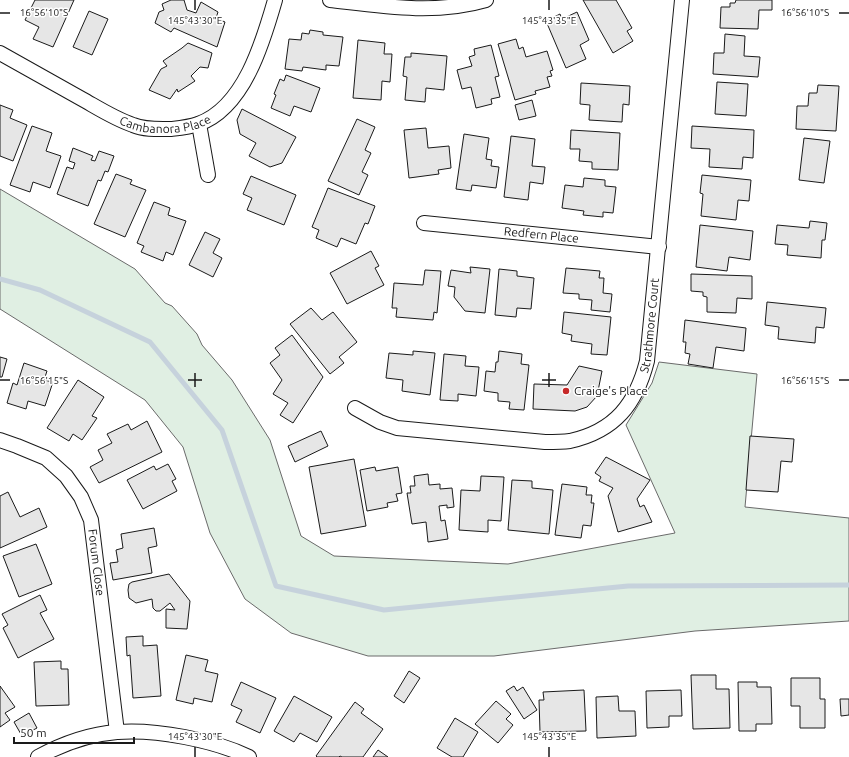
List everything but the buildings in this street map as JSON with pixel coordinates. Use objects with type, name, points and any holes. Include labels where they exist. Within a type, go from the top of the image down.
[{"type":"street","name":"Cambanora Place","points":[[0,53],[133,126],[155,130],[181,128],[198,124],[215,115],[239,91],[249,74],[269,21],[275,0]]},
{"type":"street","points":[[330,0],[382,3],[412,8],[442,7],[486,0]]},
{"type":"street","name":"Strathmore Court","points":[[355,408],[380,422],[397,428],[545,442],[569,441],[586,436],[604,428],[622,412],[633,399],[643,379],[647,361],[682,0]]},
{"type":"street","points":[[198,124],[208,175]]},
{"type":"street","name":"Redfern Place","points":[[424,222],[659,247]]},
{"type":"street","name":"Forum Close","points":[[0,440],[46,458],[66,476],[81,497],[91,520],[117,732]]},
{"type":"street","points":[[38,757],[69,743],[92,736],[117,732],[140,732],[194,740],[219,746],[249,757]]},
{"type":"green space","points":[[0,189],[135,269],[165,303],[172,306],[197,334],[202,345],[232,380],[270,440],[301,536],[334,556],[508,564],[675,533],[626,425],[652,383],[659,362],[757,374],[745,507],[849,518],[849,621],[695,631],[494,656],[368,656],[291,633],[245,599],[210,533],[183,447],[145,400],[0,309]]},
{"type":"waterway","points":[[0,279],[40,290],[150,342],[222,430],[276,586],[384,610],[628,586],[849,585]]},
{"type":"place","name":"Craige's Place","points":[[566,391]]}]
